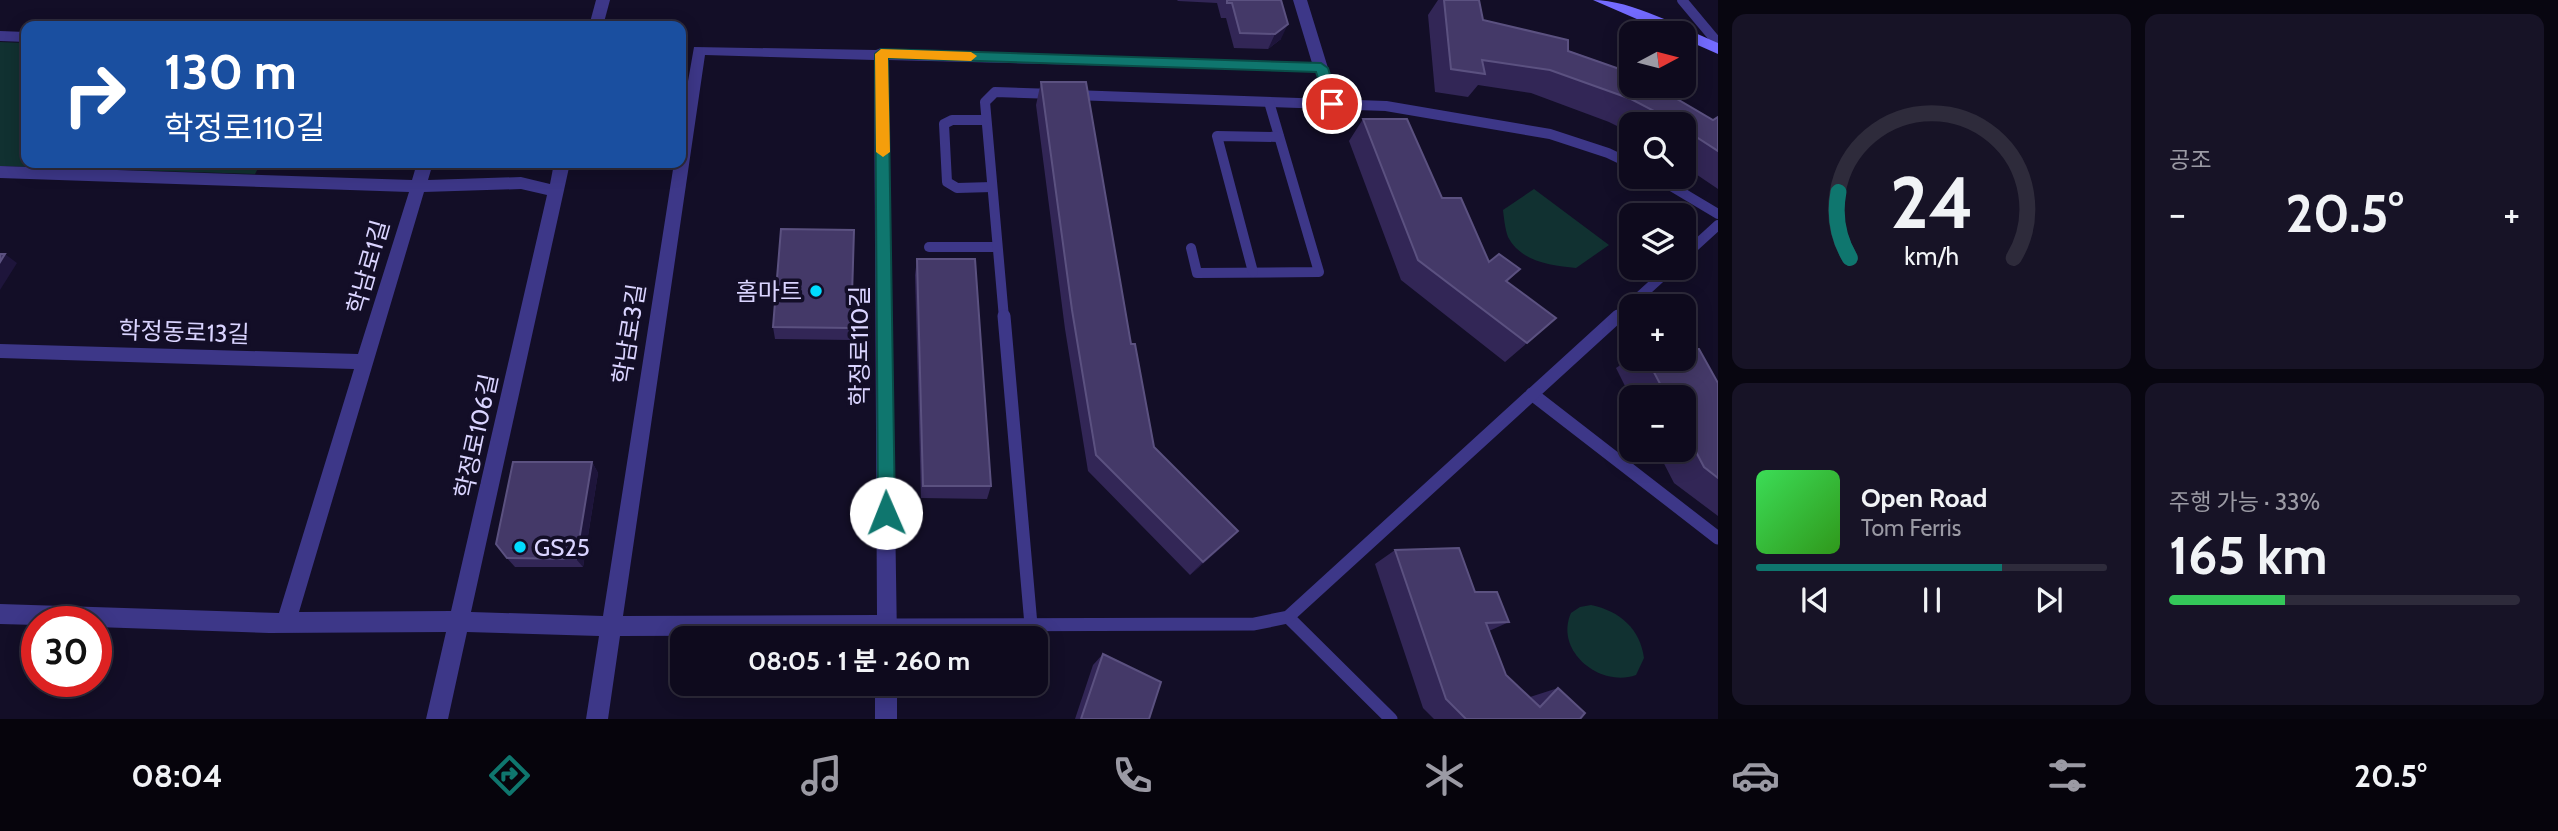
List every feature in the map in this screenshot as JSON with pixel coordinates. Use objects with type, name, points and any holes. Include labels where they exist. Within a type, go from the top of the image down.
[{"type":"main road","points":[[1607,1],[1652,21]]},
{"type":"main road","points":[[1696,40],[1718,49]]},
{"type":"street","points":[[597,21],[603,0]]},
{"type":"street","points":[[881,54],[1321,68],[1300,0]]},
{"type":"street","points":[[0,36],[21,37]]},
{"type":"street","name":"학남로3길","points":[[686,134],[699,50],[881,54]]},
{"type":"street","name":"학정로110길","points":[[881,54],[887,626]]},
{"type":"street","points":[[418,186],[423,168]]},
{"type":"street","name":"학정로106길","points":[[437,719],[561,168]]},
{"type":"street","name":"학남로3길","points":[[597,719],[681,168]]},
{"type":"street","name":"학남로1길","points":[[0,172],[418,186],[520,183],[554,191]]},
{"type":"street","name":"학남로1길","points":[[366,362],[418,186]]},
{"type":"street","name":"학정동로13길","points":[[0,351],[366,362]]},
{"type":"street","points":[[286,623],[366,362]]},
{"type":"street","points":[[0,614],[286,623],[460,621],[670,627]]},
{"type":"street","points":[[886,696],[886,719]]},
{"type":"lane","points":[[1682,0],[1718,43]]},
{"type":"lane","points":[[1321,68],[1332,104]]},
{"type":"lane","points":[[1031,625],[986,120],[985,102],[995,92],[1386,106],[1550,134],[1619,158]]},
{"type":"lane","points":[[1191,248],[1197,273],[1319,272],[1269,102]]},
{"type":"lane","points":[[986,120],[952,120],[944,124],[947,182],[957,188],[992,187]]},
{"type":"lane","points":[[1252,272],[1217,136],[1279,136]]},
{"type":"lane","points":[[1676,189],[1718,214]]},
{"type":"lane","points":[[1696,245],[1718,225]]},
{"type":"lane","points":[[929,247],[997,247]]},
{"type":"lane","points":[[1010,626],[1254,624],[1287,617],[1658,280]]},
{"type":"lane","points":[[1532,394],[1718,538]]},
{"type":"lane","points":[[1287,617],[1391,719]]},
{"type":"green space","points":[[0,42],[21,43],[21,167],[0,166]]},
{"type":"green space","points":[[64,168],[258,168],[255,174]]},
{"type":"green space","points":[[1534,189],[1609,245],[1576,268],[1538,261],[1521,252],[1508,237],[1503,210]]},
{"type":"green space","points":[[1591,605],[1611,612],[1633,630],[1644,658],[1636,675],[1622,678],[1608,676],[1595,671],[1575,653],[1569,641],[1567,627],[1571,613],[1580,607]]},
{"type":"building","points":[[1227,0],[1281,0],[1288,24],[1275,34],[1240,33],[1232,3],[1227,3]]},
{"type":"building","points":[[1444,0],[1479,0],[1483,20],[1568,40],[1568,51],[1619,69],[1619,95],[1550,70],[1482,60],[1485,74],[1451,69]]},
{"type":"building","points":[[1041,82],[1086,82],[1131,344],[1135,344],[1154,447],[1238,531],[1203,562],[1096,455],[1072,310]]},
{"type":"building","points":[[1628,98],[1676,98],[1713,120],[1718,117],[1718,151],[1696,137],[1696,112],[1656,112]]},
{"type":"building","points":[[1363,119],[1407,119],[1442,198],[1461,198],[1489,262],[1499,254],[1520,269],[1506,281],[1556,318],[1527,343],[1418,260]]},
{"type":"building","name":"홈마트","points":[[781,229],[854,230],[851,328],[773,327]]},
{"type":"building","points":[[917,259],[975,259],[991,486],[923,486]]},
{"type":"building","points":[[1696,349],[1699,349],[1718,383],[1718,478],[1704,467],[1696,452],[1696,385],[1661,385],[1653,371],[1696,371]]},
{"type":"building","points":[[513,462],[592,462],[576,559],[507,558],[496,544]]},
{"type":"building","points":[[1459,548],[1475,592],[1497,592],[1509,622],[1486,623],[1506,675],[1540,707],[1558,688],[1585,713],[1580,719],[1466,719],[1446,699],[1395,550]]},
{"type":"building","points":[[1103,654],[1161,682],[1149,719],[1081,719]]},
{"type":"slow traffic","points":[[883,152],[881,54],[971,56]]},
{"type":"place","name":"홈마트","points":[[816,291]]},
{"type":"place","name":"GS25","points":[[520,547]]},
{"type":"route","points":[[886,513],[881,54],[1321,68],[1332,104]]}]
